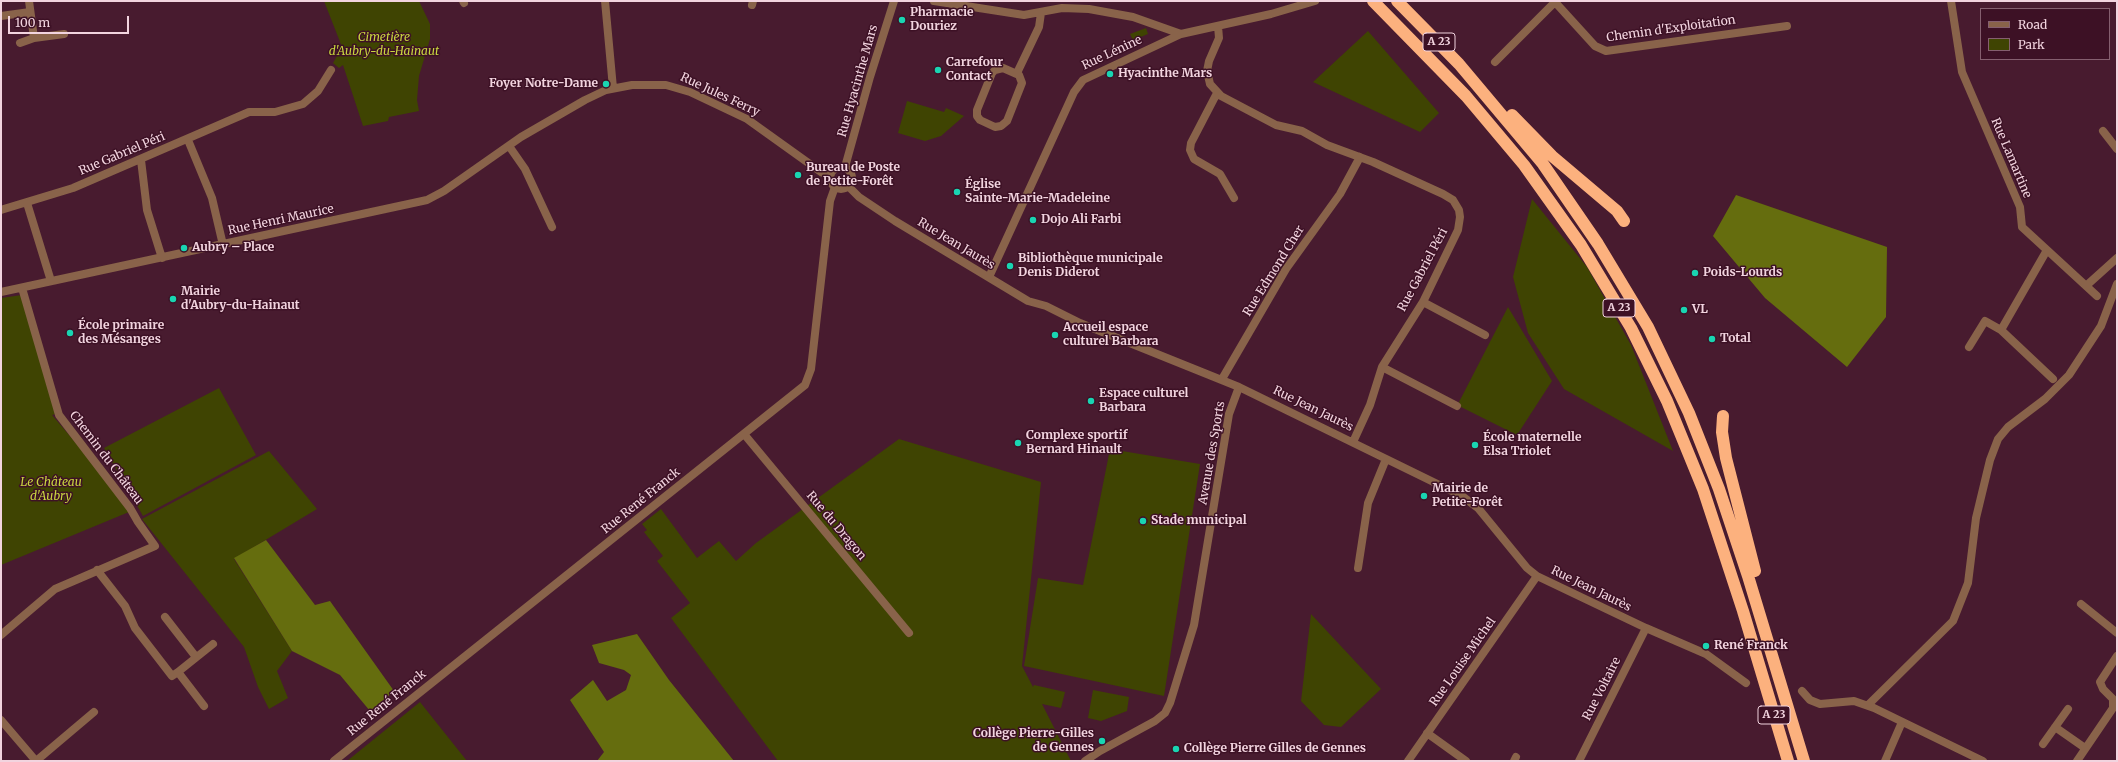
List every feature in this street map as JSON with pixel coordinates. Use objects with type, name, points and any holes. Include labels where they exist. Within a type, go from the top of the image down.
[{"type":"highway","name":"A 23","points":[[1397,1],[1440,43],[1528,146],[1581,218],[1607,257],[1655,341],[1683,399],[1713,473],[1736,538],[1804,761]]},
{"type":"highway","name":"A 23","points":[[1375,3],[1461,91],[1524,165],[1581,245],[1631,328],[1667,401],[1703,489],[1743,611],[1788,761]]},
{"type":"highway","points":[[1478,86],[1516,119],[1552,156],[1617,211],[1624,221]]},
{"type":"highway","points":[[1723,416],[1722,432],[1726,458],[1756,576],[1764,629]]},
{"type":"street","points":[[29,1],[34,38]]},
{"type":"street","points":[[605,1],[613,88]]},
{"type":"street","name":"Rue Hyacinthe Mars","points":[[845,167],[870,77],[894,1]]},
{"type":"street","points":[[934,1],[1019,15],[1067,8],[1103,11],[1139,19],[1181,34]]},
{"type":"street","name":"Rue Lénine","points":[[989,277],[1078,85],[1086,78],[1181,34],[1271,14],[1315,1]]},
{"type":"street","name":"Rue Lamartine","points":[[1951,1],[1959,62],[1964,78],[2020,208],[2022,227],[2087,285],[2097,296]]},
{"type":"street","name":"Chemin d'Exploitation","points":[[1495,62],[1556,2],[1595,46],[1606,51],[1787,26]]},
{"type":"street","points":[[1,16],[30,12]]},
{"type":"street","points":[[1017,73],[1038,27],[1041,13]]},
{"type":"street","points":[[1218,26],[1219,38],[1207,71],[1209,81],[1217,93],[1191,142],[1190,150],[1194,159],[1220,174],[1234,198]]},
{"type":"street","points":[[20,43],[34,38],[64,34]]},
{"type":"street","points":[[1000,68],[1017,73],[1021,76],[1022,84],[1005,123],[1001,126],[995,127],[980,120],[977,116],[977,110],[992,73],[1000,68]]},
{"type":"street","name":"Rue Gabriel Péri","points":[[1,210],[73,188],[188,140],[249,112],[275,112],[303,104],[318,91],[331,70]]},
{"type":"street","name":"Rue Jules Ferry","points":[[545,123],[591,96],[613,88],[639,84],[659,84],[685,90],[747,119],[821,172],[830,176]]},
{"type":"street","name":"Rue Gabriel Péri","points":[[1217,93],[1276,125],[1302,131],[1327,145],[1360,157],[1447,196],[1455,203],[1459,210],[1460,217],[1458,230],[1423,302],[1382,366],[1370,405],[1352,442]]},
{"type":"street","name":"Rue Henri Maurice","points":[[1,292],[427,200],[444,191],[545,123]]},
{"type":"street","points":[[2103,131],[2117,149]]},
{"type":"street","points":[[188,140],[210,192],[224,245]]},
{"type":"street","points":[[509,146],[525,169],[552,227]]},
{"type":"street","name":"Rue Edmond Cher","points":[[1222,379],[1286,269],[1340,194],[1360,157]]},
{"type":"street","points":[[141,160],[147,210],[162,258]]},
{"type":"street","points":[[845,167],[850,171],[852,176],[848,186],[842,189],[835,187],[831,182],[830,176],[836,168],[845,167]]},
{"type":"street","name":"Rue Jean Jaurès","points":[[848,186],[859,197],[872,206],[1028,301],[1049,308],[1087,325],[1222,379],[1431,480],[1471,502],[1494,526],[1527,568],[1537,576],[1646,628],[1710,656],[1746,683]]},
{"type":"street","name":"Rue René Franck","points":[[334,761],[801,389],[808,378],[830,201],[835,187]]},
{"type":"street","points":[[27,203],[51,281]]},
{"type":"street","points":[[2001,330],[2047,250]]},
{"type":"street","points":[[2087,285],[2117,258]]},
{"type":"street","points":[[1868,705],[1953,621],[1968,583],[1976,518],[1990,460],[1998,439],[2008,426],[2045,399],[2069,375],[2101,326],[2117,284]]},
{"type":"street","name":"Chemin du Château","points":[[22,288],[59,415],[128,504],[155,546],[97,570]]},
{"type":"street","points":[[1423,302],[1485,335]]},
{"type":"street","points":[[1969,347],[1985,321],[2001,330],[2053,379]]},
{"type":"street","points":[[1382,366],[1457,406]]},
{"type":"street","name":"Avenue des Sports","points":[[1087,760],[1155,721],[1165,713],[1170,703],[1194,625],[1229,414],[1239,387]]},
{"type":"street","name":"Rue du Dragon","points":[[744,434],[909,633]]},
{"type":"street","points":[[1358,568],[1367,507],[1386,459]]},
{"type":"street","points":[[1,635],[55,589],[97,570],[124,606],[135,628],[172,676],[213,644]]},
{"type":"street","name":"Rue Louise Michel","points":[[1408,761],[1537,576]]},
{"type":"street","points":[[2081,604],[2117,633]]},
{"type":"street","points":[[165,617],[196,657]]},
{"type":"street","name":"Rue Voltaire","points":[[1579,761],[1646,628]]},
{"type":"street","points":[[2077,761],[2113,708],[2113,699],[2103,689],[2100,682],[2117,656]]},
{"type":"street","points":[[178,672],[204,706]]},
{"type":"street","points":[[1802,691],[1810,700],[1820,704],[1851,701],[1868,705],[1983,761]]},
{"type":"street","points":[[2043,744],[2068,709]]},
{"type":"street","points":[[1,720],[36,761],[94,712]]},
{"type":"street","points":[[1885,761],[1902,722]]},
{"type":"street","points":[[2055,727],[2085,748]]},
{"type":"street","points":[[1427,733],[1462,760]]},
{"type":"green space","name":"Cimetière d'Aubry-du-Hainaut","points":[[324,1],[419,1],[430,24],[430,39],[419,76],[417,100],[419,111],[389,117],[388,121],[363,126],[343,65],[339,68],[333,63],[342,47]]},
{"type":"green space","points":[[1146,28],[1148,34],[1133,40],[1130,34]]},
{"type":"green space","points":[[1368,31],[1439,113],[1420,132],[1313,82]]},
{"type":"green space","points":[[907,101],[944,112],[946,108],[964,116],[941,136],[925,141],[898,133]]},
{"type":"green space","points":[[1736,195],[1887,247],[1886,317],[1847,367],[1765,298],[1713,236]]},
{"type":"green space","points":[[1532,199],[1587,267],[1631,345],[1673,451],[1564,389],[1528,333],[1513,277]]},
{"type":"green space","name":"Le Château d'Aubry","points":[[22,295],[56,414],[52,415],[87,456],[129,512],[1,565],[1,298]]},
{"type":"green space","points":[[1508,307],[1552,381],[1517,435],[1461,407],[1459,402]]},
{"type":"green space","points":[[219,388],[256,455],[143,516],[104,448]]},
{"type":"green space","points":[[899,439],[1041,482],[1022,666],[1033,687],[1034,685],[1065,692],[1061,708],[1042,704],[1071,761],[778,761],[671,618],[690,603],[657,561],[663,556],[644,532],[647,530],[642,524],[661,509],[697,558],[719,541],[736,561],[756,543]]},
{"type":"green space","name":"Stade municipal","points":[[1110,449],[1200,464],[1164,696],[1024,666],[1038,578],[1083,585]]},
{"type":"green space","points":[[269,451],[317,509],[234,559],[292,651],[277,671],[288,698],[269,709],[258,687],[244,647],[142,519]]},
{"type":"green space","points":[[266,540],[315,605],[330,601],[394,691],[370,711],[340,675],[292,651],[234,558]]},
{"type":"green space","points":[[1311,614],[1381,689],[1341,727],[1324,725],[1301,701]]},
{"type":"green space","points":[[637,634],[669,680],[734,761],[597,761],[604,752],[570,700],[593,680],[607,701],[626,690],[631,675],[624,670],[599,663],[592,645]]},
{"type":"green space","points":[[1093,690],[1129,697],[1127,711],[1101,721],[1088,718]]},
{"type":"green space","points":[[420,702],[467,761],[347,761]]},
{"type":"place","name":"Pharmacie Douriez","points":[[902,20]]},
{"type":"place","name":"Carrefour Contact","points":[[938,70]]},
{"type":"place","name":"Hyacinthe Mars","points":[[1110,74]]},
{"type":"place","name":"Foyer Notre-Dame","points":[[606,84]]},
{"type":"place","name":"Bureau de Poste de Petite-Forêt","points":[[798,175]]},
{"type":"place","name":"Église Sainte-Marie-Madeleine","points":[[957,192]]},
{"type":"place","name":"Dojo Ali Farbi","points":[[1033,220]]},
{"type":"place","name":"Aubry – Place","points":[[184,248]]},
{"type":"place","name":"Bibliothèque municipale Denis Diderot","points":[[1010,266]]},
{"type":"place","name":"Poids-Lourds","points":[[1695,273]]},
{"type":"place","name":"Mairie d'Aubry-du-Hainaut","points":[[173,299]]},
{"type":"place","name":"VL","points":[[1684,310]]},
{"type":"place","name":"École primaire des Mésanges","points":[[70,333]]},
{"type":"place","name":"Accueil espace culturel Barbara","points":[[1055,335]]},
{"type":"place","name":"Total","points":[[1712,339]]},
{"type":"place","name":"Espace culturel Barbara","points":[[1091,401]]},
{"type":"place","name":"Complexe sportif Bernard Hinault","points":[[1018,443]]},
{"type":"place","name":"École maternelle Elsa Triolet","points":[[1475,445]]},
{"type":"place","name":"Mairie de Petite-Forêt","points":[[1424,496]]},
{"type":"place","name":"Stade municipal","points":[[1143,521]]},
{"type":"place","name":"René Franck","points":[[1706,646]]},
{"type":"place","name":"Collège Pierre-Gilles de Gennes","points":[[1102,741]]},
{"type":"place","name":"Collège Pierre Gilles de Gennes","points":[[1176,749]]}]
